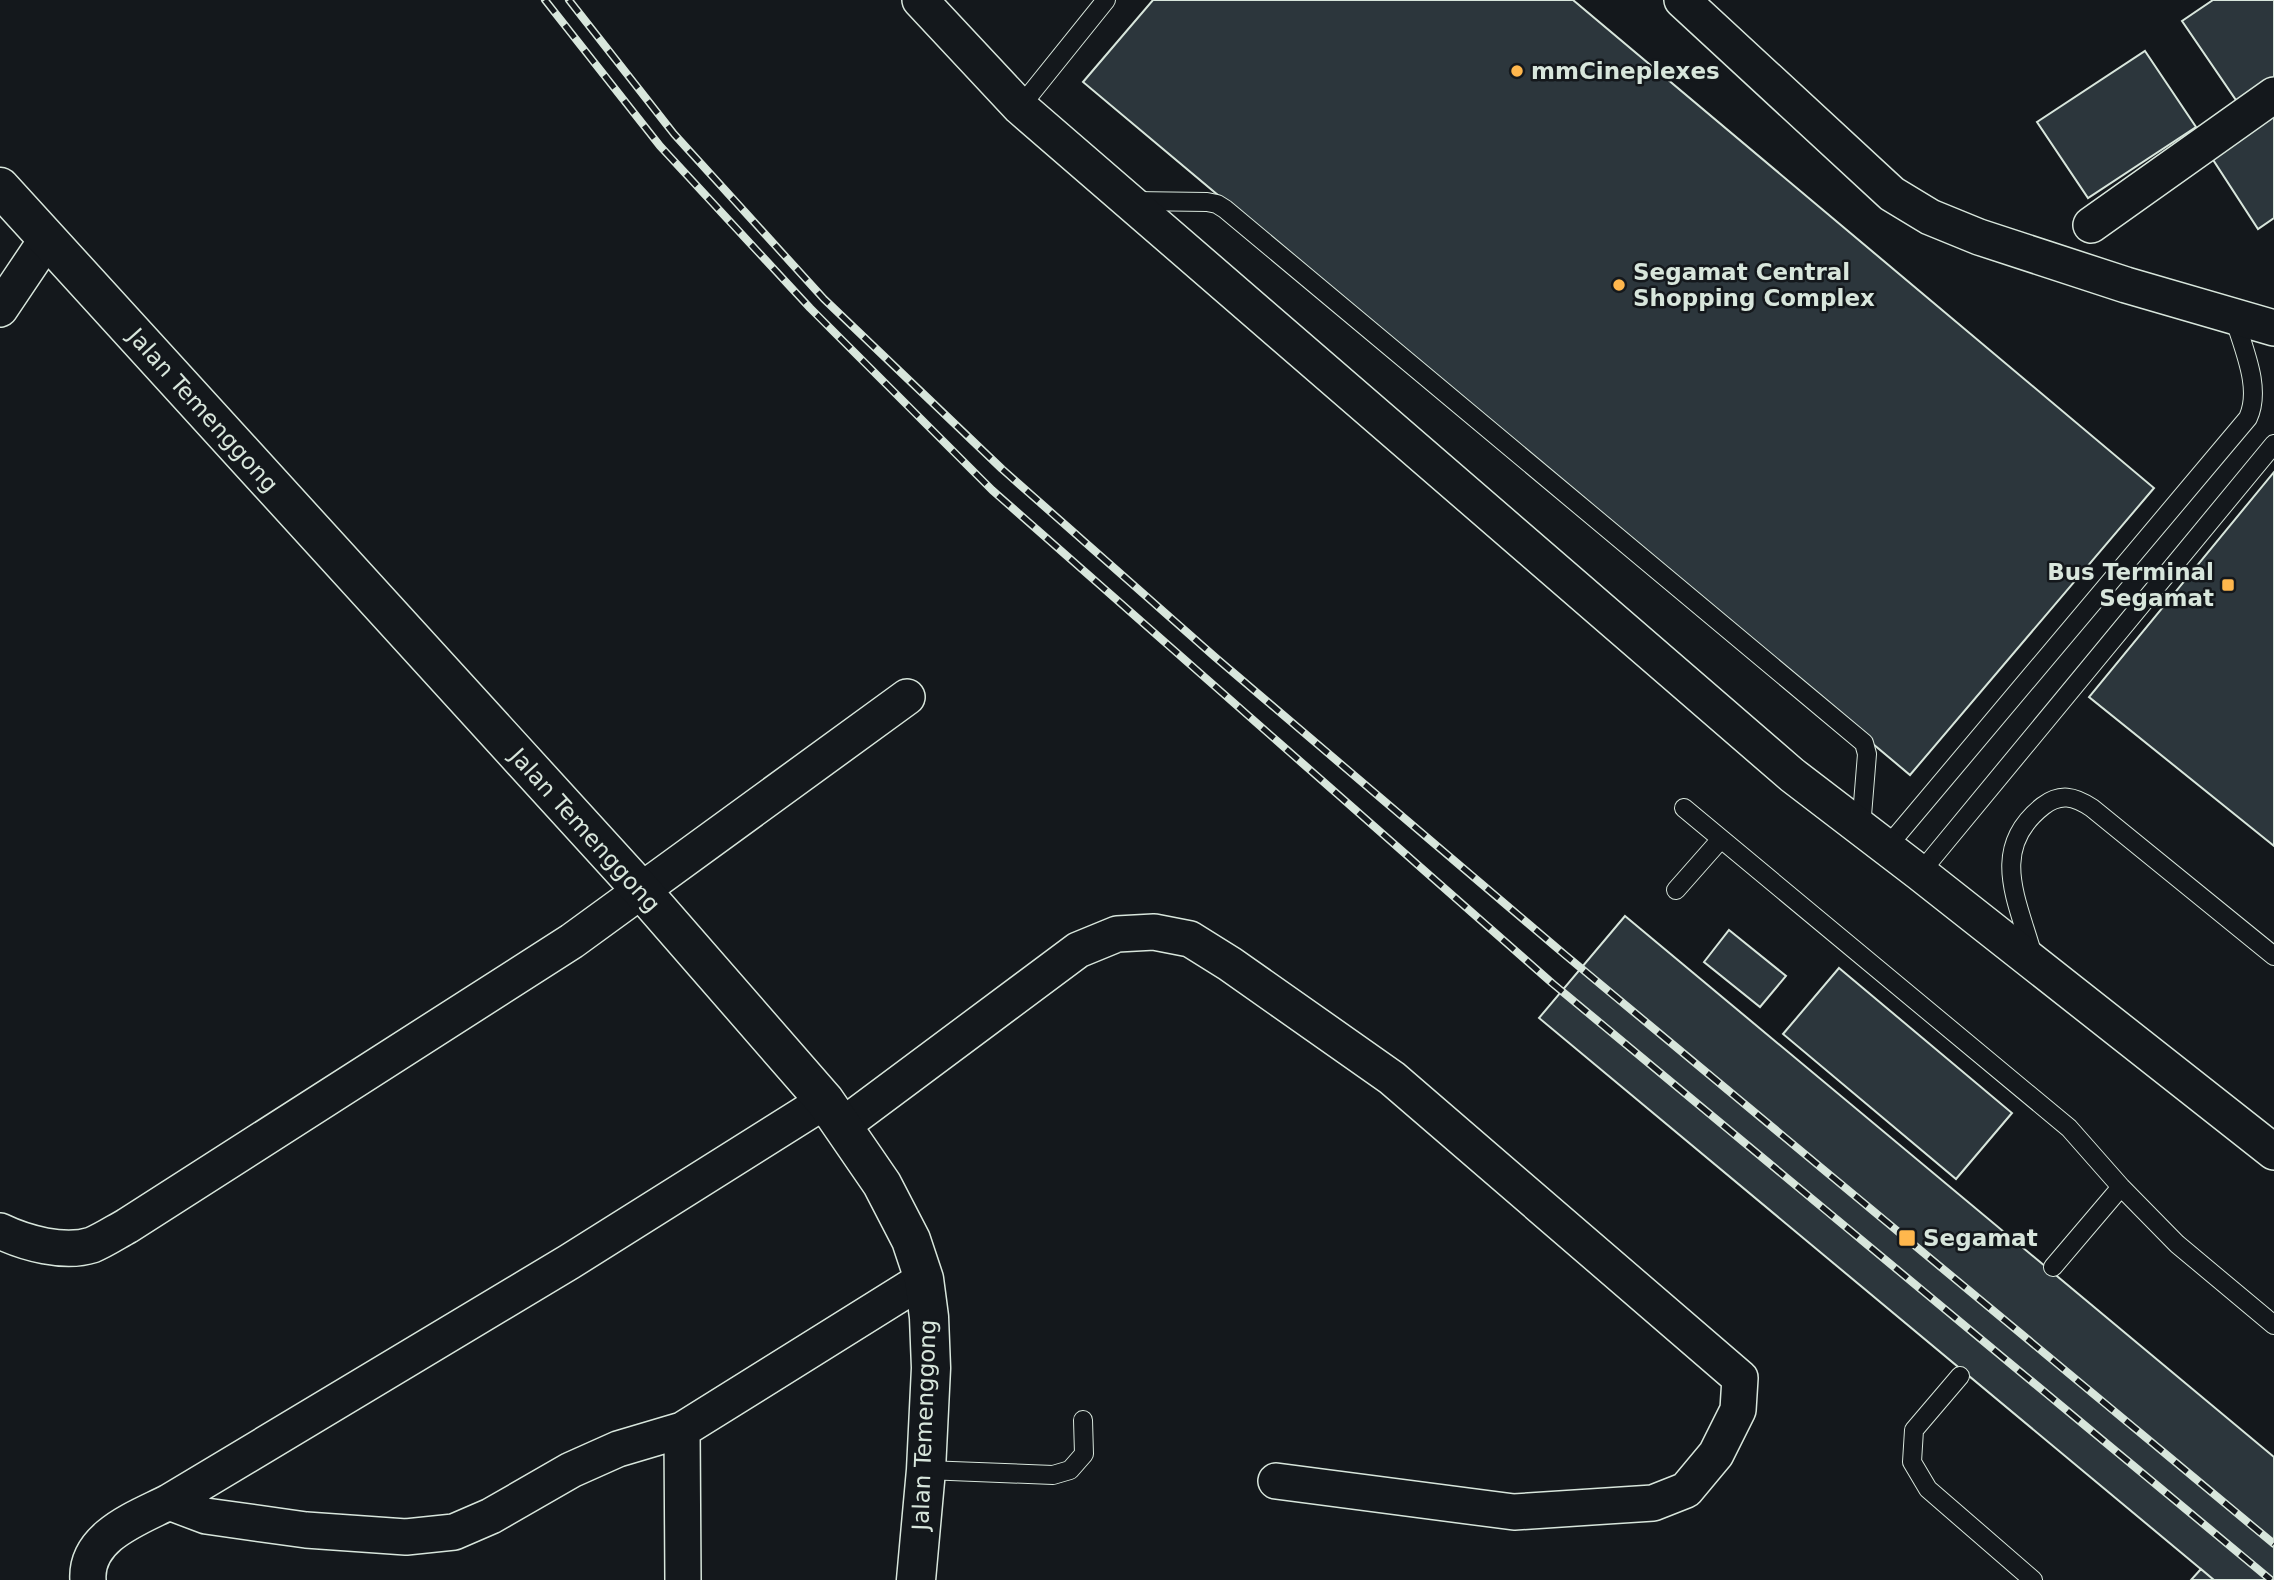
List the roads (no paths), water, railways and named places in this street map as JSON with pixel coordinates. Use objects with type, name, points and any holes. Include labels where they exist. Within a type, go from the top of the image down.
[{"type":"street","points":[[920,0],[1020,107],[1792,775],[2274,1152]]},
{"type":"street","points":[[1682,0],[1892,194],[1930,217],[2126,285],[2274,328]]},
{"type":"street","points":[[2091,225],[2274,95]]},
{"type":"street","name":"Jalan Temenggong","points":[[0,187],[642,891],[834,1113],[882,1184],[911,1240],[924,1279],[929,1317],[926,1470],[916,1580]]},
{"type":"street","points":[[0,309],[47,239]]},
{"type":"street","points":[[0,1231],[18,1240],[55,1248],[91,1245],[127,1226],[572,942],[907,697]]},
{"type":"street","points":[[89,1580],[95,1552],[110,1533],[169,1502],[569,1262],[834,1113],[1078,950],[1117,933],[1154,932],[1190,939],[1392,1078],[1740,1378],[1738,1410],[1716,1454],[1686,1490],[1653,1503],[1514,1512],[1276,1481]]},
{"type":"street","points":[[169,1502],[206,1516],[306,1530],[406,1537],[454,1532],[491,1516],[571,1470],[618,1449],[682,1430],[924,1279]]},
{"type":"street","points":[[682,1430],[683,1580]]},
{"type":"lane","points":[[1020,107],[1105,0]]},
{"type":"lane","points":[[1129,201],[1207,202],[1225,209],[1864,743],[1874,838]]},
{"type":"lane","points":[[1874,838],[2248,418],[2253,406],[2253,389],[2234,317]]},
{"type":"lane","points":[[1920,873],[2274,444]]},
{"type":"lane","points":[[2036,967],[2010,875],[2010,852],[2022,827],[2040,808],[2055,798],[2068,797],[2092,808],[2274,956]]},
{"type":"lane","points":[[1684,808],[2069,1128],[2121,1187],[2177,1244],[2274,1325]]},
{"type":"lane","points":[[1676,890],[1721,839]]},
{"type":"lane","points":[[2053,1267],[2121,1187]]},
{"type":"lane","points":[[1960,1376],[1914,1430],[1912,1462],[1928,1489],[2033,1580]]},
{"type":"lane","points":[[926,1470],[1053,1475],[1070,1470],[1084,1454],[1083,1420]]},
{"type":"railway","points":[[545,0],[660,146],[810,308],[992,490],[1552,983],[2271,1580]]},
{"type":"railway","points":[[569,0],[674,134],[824,299],[1002,469],[1215,657],[1564,954],[2274,1544]]},
{"type":"place","name":"mmCineplexes","points":[[1517,71]]},
{"type":"place","name":"Segamat Central Shopping Complex","points":[[1619,285]]},
{"type":"place","name":"Bus Terminal Segamat","points":[[2228,585]]},
{"type":"place","name":"Segamat","points":[[1907,1238]]}]
